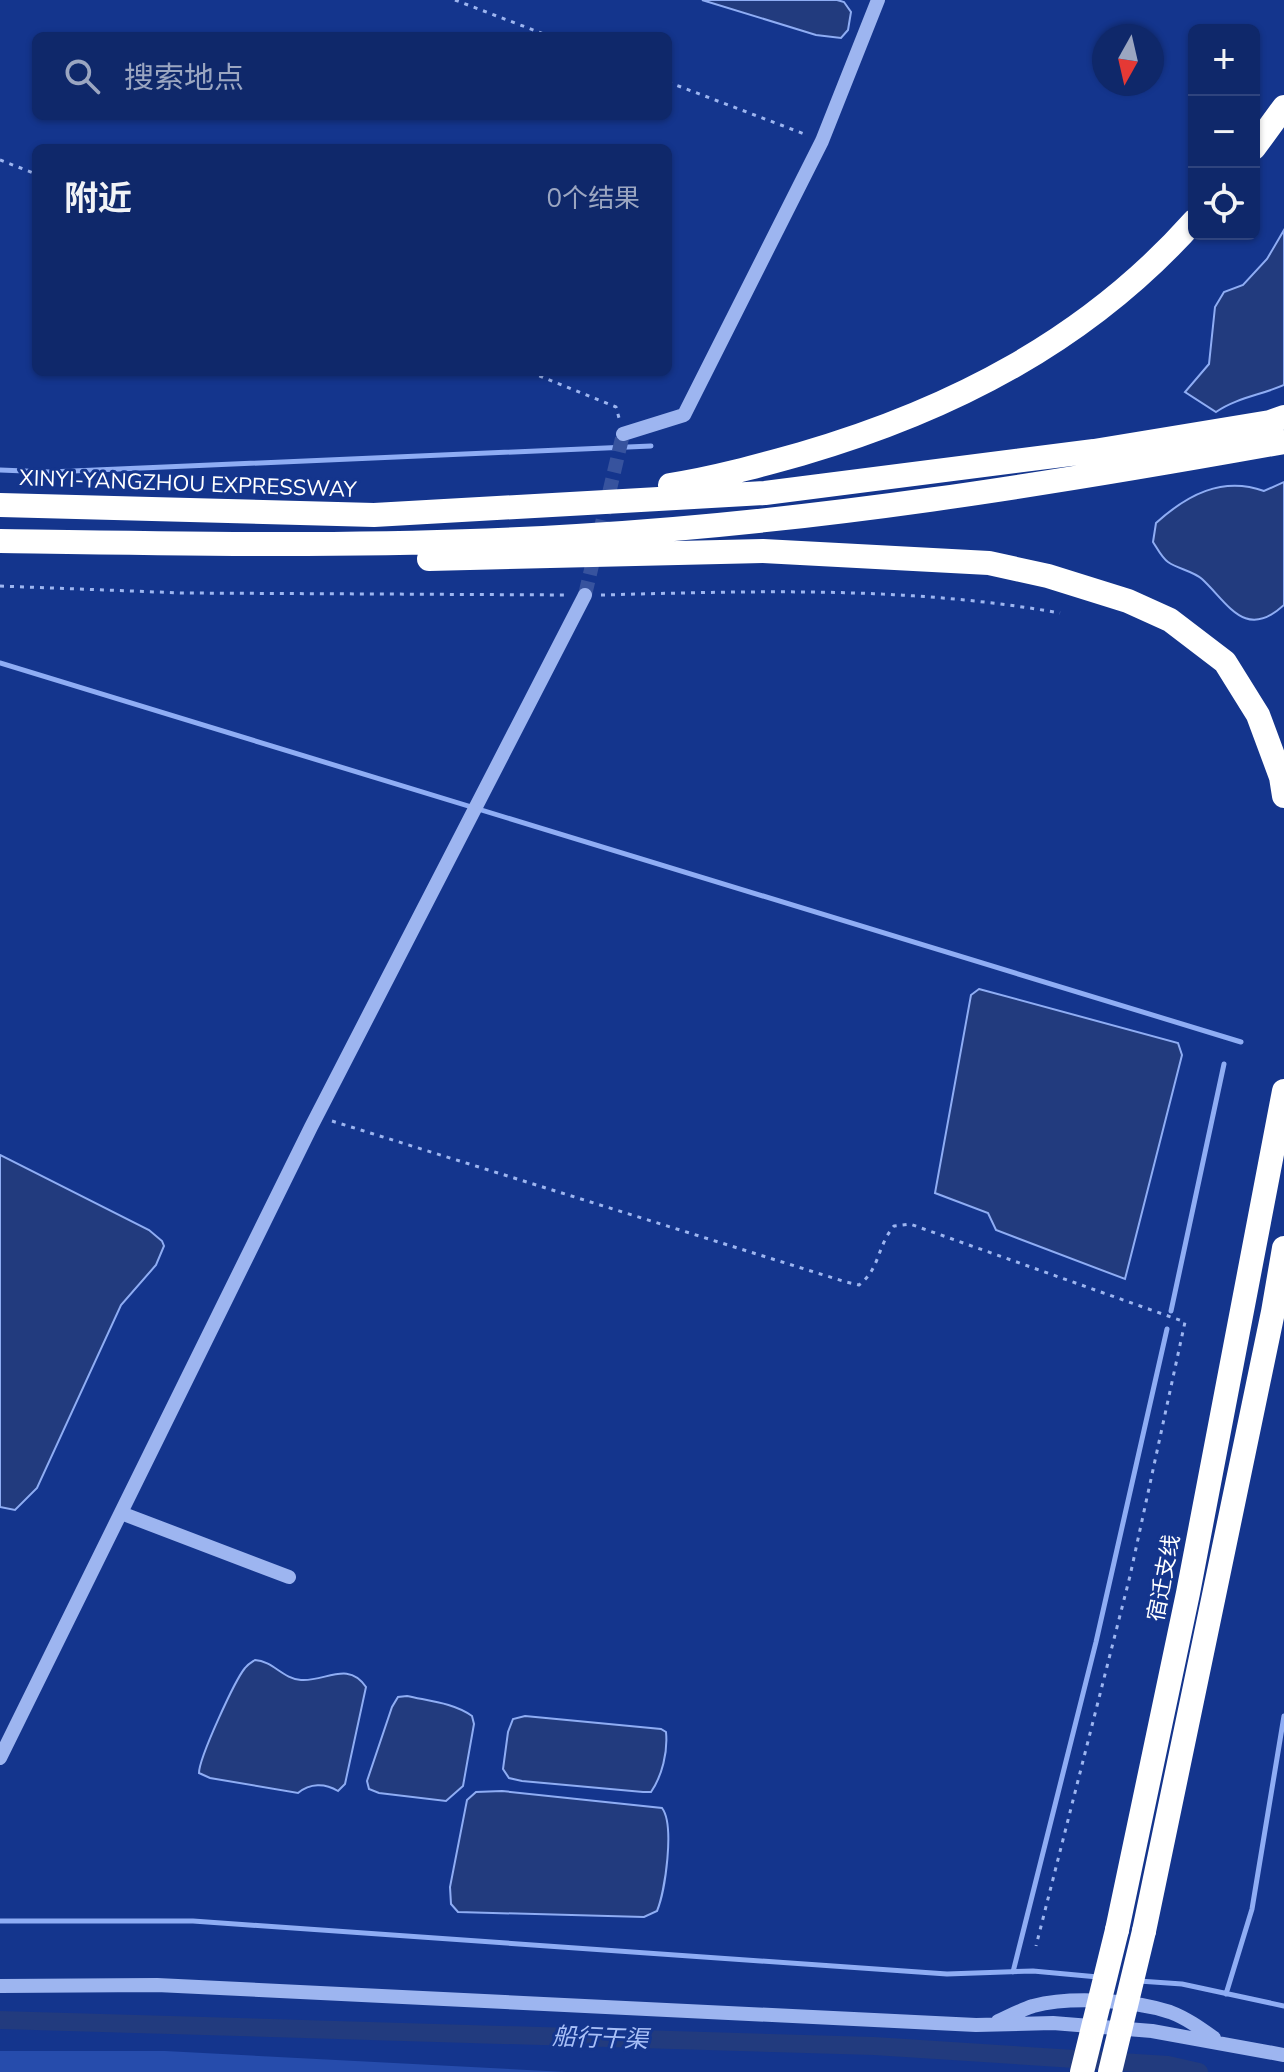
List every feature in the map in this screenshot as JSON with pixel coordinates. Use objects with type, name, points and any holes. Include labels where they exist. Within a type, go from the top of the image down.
[{"type":"highway","points":[[1260,140],[1284,107]]},
{"type":"highway","points":[[374,515],[705,480],[851,439],[971,391],[1037,355],[1111,298],[1188,228]]},
{"type":"highway","points":[[374,515],[765,493],[1094,451],[1270,422],[1284,417]]},
{"type":"highway","points":[[0,541],[373,545],[578,536],[778,519],[1059,482],[1284,442]]},
{"type":"highway","name":"XINYI-YANGZHOU EXPRESSWAY","points":[[0,505],[374,515]]},
{"type":"highway","points":[[183,544],[288,556],[374,560],[763,551],[989,563],[1048,576],[1128,601],[1170,620],[1225,662],[1258,715],[1281,777],[1284,796]]},
{"type":"highway","name":"宿迁支线","points":[[1082,2072],[1117,1930],[1188,1593],[1284,1091]]},
{"type":"highway","points":[[1110,2072],[1144,1931],[1284,1248]]},
{"type":"street","points":[[623,434],[684,415],[822,141],[878,0]]},
{"type":"street","points":[[0,1758],[317,1117],[585,595]]},
{"type":"street","points":[[121,1513],[289,1577]]},
{"type":"street","points":[[0,1986],[173,1985],[990,2025],[1053,2023],[1152,2031],[1284,2055]]},
{"type":"street","points":[[990,2025],[1032,2007],[1059,2002],[1113,2002],[1171,2013],[1193,2023],[1220,2043]]},
{"type":"path","points":[[455,0],[539,32]]},
{"type":"path","points":[[672,84],[822,141]]},
{"type":"path","points":[[0,160],[32,172]]},
{"type":"path","points":[[540,376],[616,407],[623,434]]},
{"type":"path","points":[[0,586],[183,593],[585,595],[770,591],[909,594],[995,602],[1060,613]]},
{"type":"path","points":[[317,1117],[846,1282],[859,1285],[871,1276],[885,1237],[894,1226],[910,1224],[1185,1322],[1130,1576],[1036,1946]]},
{"type":"shaded area","points":[[702,0],[837,0],[844,2],[851,12],[848,30],[841,38],[816,35]]},
{"type":"shaded area","points":[[1284,230],[1284,385],[1232,403],[1216,412],[1185,392],[1209,364],[1215,307],[1224,292],[1243,285],[1267,259]]},
{"type":"shaded area","points":[[1284,482],[1284,605],[1270,615],[1258,620],[1238,614],[1198,576],[1166,560],[1153,542],[1156,523],[1180,504],[1206,491],[1234,486],[1264,491]]},
{"type":"shaded area","points":[[979,989],[1178,1043],[1182,1055],[1125,1279],[996,1230],[988,1213],[935,1193],[971,995]]},
{"type":"shaded area","points":[[0,1155],[149,1230],[164,1246],[156,1265],[121,1305],[37,1488],[15,1510],[0,1507]]},
{"type":"shaded area","points":[[255,1660],[267,1663],[295,1679],[310,1680],[344,1673],[359,1679],[366,1687],[345,1784],[338,1791],[318,1785],[298,1793],[210,1778],[199,1773],[226,1703],[240,1675]]},
{"type":"shaded area","points":[[398,1697],[449,1705],[472,1716],[474,1724],[463,1786],[446,1801],[379,1793],[369,1789],[367,1781],[392,1707]]},
{"type":"shaded area","points":[[525,1716],[661,1729],[666,1732],[666,1748],[655,1786],[651,1792],[643,1792],[509,1778],[503,1769],[508,1732],[513,1719]]},
{"type":"shaded area","points":[[502,1791],[662,1808],[666,1817],[668,1843],[666,1875],[657,1911],[644,1917],[458,1912],[451,1904],[450,1887],[467,1800],[476,1792]]},
{"type":"shaded area","points":[[0,2051],[165,2051],[566,2072],[0,2072]]},
{"type":"waterway","points":[[0,470],[50,472],[651,446]]},
{"type":"waterway","points":[[0,663],[1241,1042]]},
{"type":"waterway","points":[[1171,1311],[1224,1064]]},
{"type":"waterway","points":[[1013,1972],[1096,1642],[1167,1329]]},
{"type":"waterway","points":[[1226,1994],[1252,1909],[1284,1716]]},
{"type":"waterway","points":[[0,1921],[193,1921],[947,1974],[1033,1971],[1098,1977]]},
{"type":"waterway","points":[[1139,1981],[1182,1984],[1284,2006]]},
{"type":"waterway","name":"船行干渠","points":[[0,2020],[874,2046],[1168,2065],[1199,2072]]},
{"type":"tunnel","points":[[585,595],[623,434]]}]
